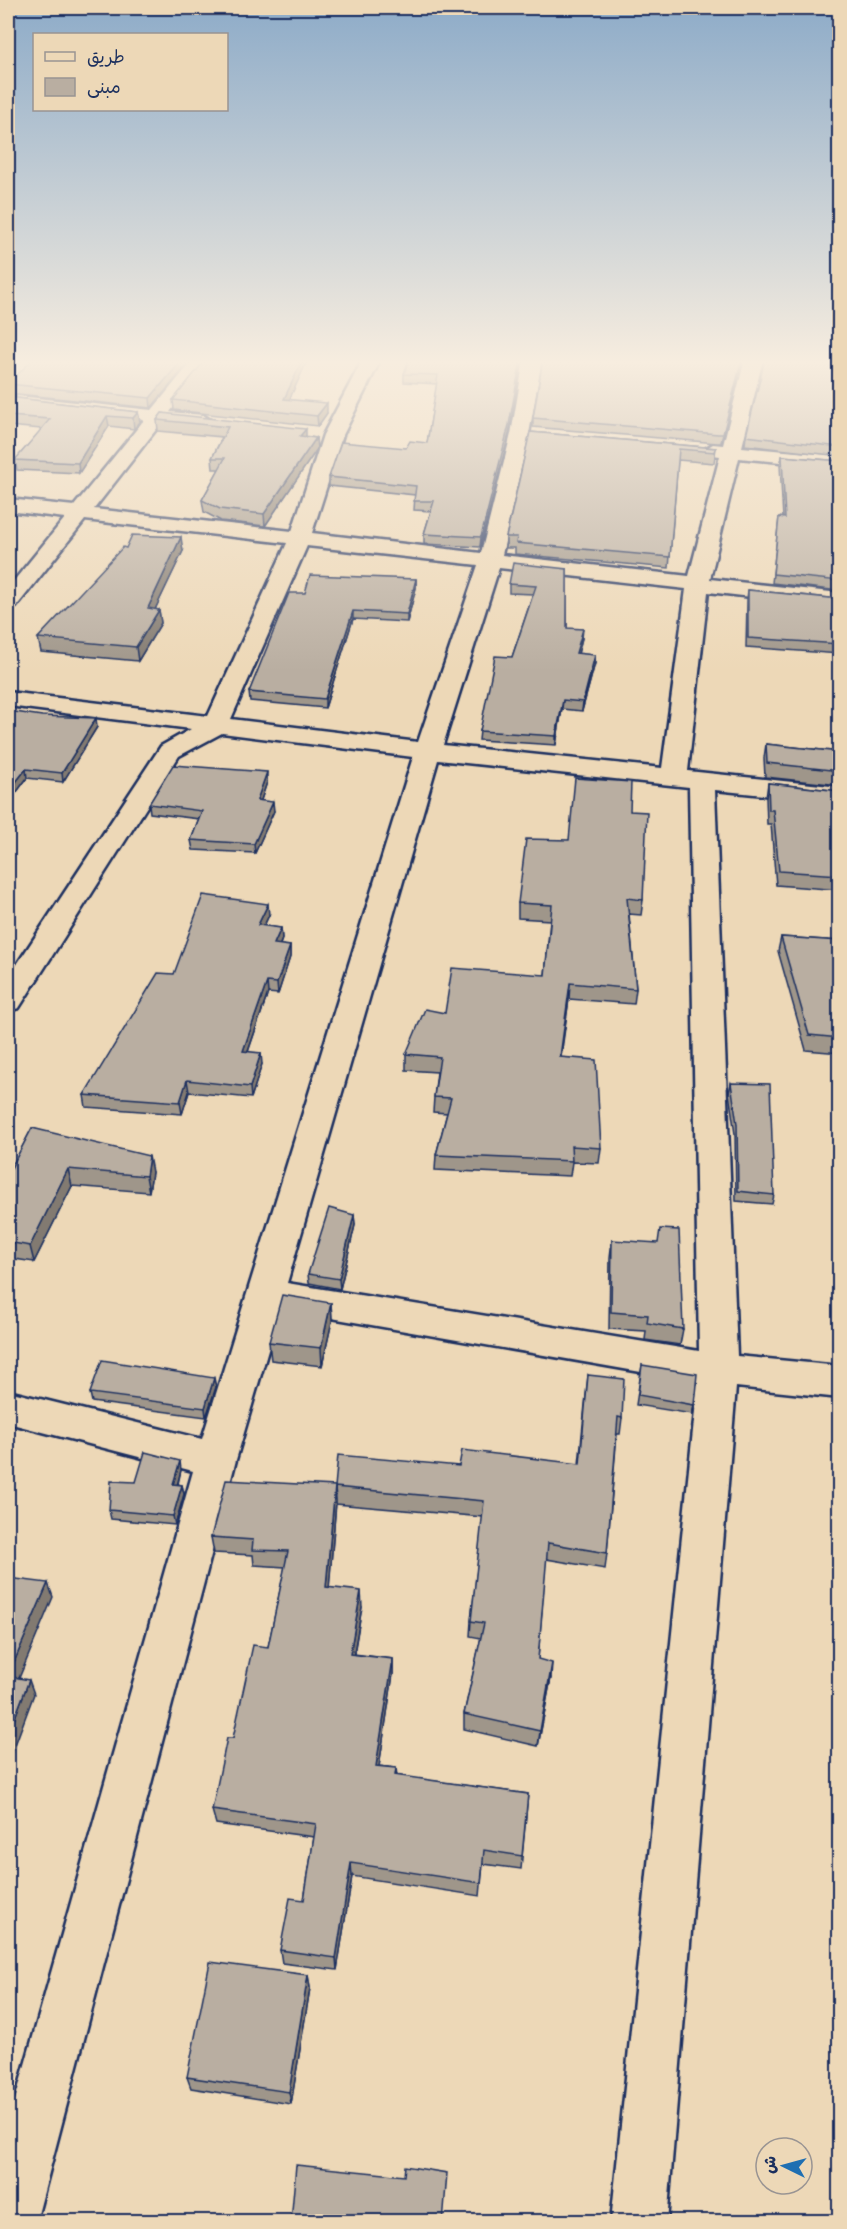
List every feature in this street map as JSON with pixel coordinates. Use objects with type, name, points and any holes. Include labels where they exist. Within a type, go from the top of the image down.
[{"type":"street","points":[[8,602],[120,463]]},
{"type":"street","points":[[8,1001],[170,752],[216,726],[300,538],[315,463]]},
{"type":"street","points":[[8,2222],[216,1460],[428,751],[523,463]]},
{"type":"street","points":[[639,2222],[717,1370],[688,778],[698,584],[730,463]]},
{"type":"street","points":[[8,505],[490,562],[840,600]]},
{"type":"street","points":[[8,699],[428,751],[840,795]]},
{"type":"street","points":[[267,1293],[717,1370],[840,1382]]},
{"type":"street","points":[[8,1407],[216,1460]]},
{"type":"building","points":[[222,463],[299,463],[264,514],[220,509],[202,500]]},
{"type":"building","points":[[334,463],[499,463],[481,537],[424,534],[434,501],[414,501],[416,486],[329,477]]},
{"type":"building","points":[[523,463],[678,463],[670,557],[516,543],[517,537],[506,537]]},
{"type":"building","points":[[782,463],[840,463],[840,581],[773,574],[779,517],[785,518]]},
{"type":"building","points":[[132,535],[181,537],[148,608],[159,610],[136,647],[38,638],[123,547],[126,548]]},
{"type":"building","points":[[513,563],[567,569],[567,628],[583,629],[576,653],[595,655],[583,702],[563,700],[556,736],[480,731],[495,656],[512,657],[536,586],[509,584]]},
{"type":"building","points":[[310,575],[416,579],[407,614],[353,611],[325,699],[249,692],[289,593],[305,593]]},
{"type":"building","points":[[748,590],[840,599],[840,644],[748,638]]},
{"type":"building","points":[[8,711],[42,716],[96,718],[62,773],[26,769],[8,792]]},
{"type":"building","points":[[766,744],[840,752],[840,771],[767,763]]},
{"type":"building","points":[[173,765],[267,772],[257,800],[273,802],[254,844],[191,840],[202,811],[149,804]]},
{"type":"building","points":[[575,778],[631,782],[630,811],[647,812],[643,900],[627,898],[636,989],[570,983],[560,1057],[596,1060],[601,1148],[571,1146],[572,1161],[436,1155],[451,1098],[434,1097],[440,1057],[406,1054],[425,1009],[445,1013],[452,968],[545,975],[552,905],[518,903],[526,839],[569,840]]},
{"type":"building","points":[[768,783],[840,791],[840,875],[779,871],[773,810],[769,810]]},
{"type":"building","points":[[203,895],[268,904],[258,925],[281,928],[274,944],[290,946],[277,983],[267,982],[243,1051],[261,1053],[250,1087],[187,1080],[180,1102],[84,1095],[158,973],[174,974]]},
{"type":"building","points":[[781,937],[840,941],[840,1038],[809,1035]]},
{"type":"building","points":[[731,1083],[770,1084],[774,1195],[738,1191],[737,1124]]},
{"type":"building","points":[[32,1128],[149,1156],[146,1176],[68,1169],[30,1246],[8,1242],[8,1174]]},
{"type":"building","points":[[329,1208],[354,1215],[339,1279],[308,1274]]},
{"type":"building","points":[[660,1229],[679,1230],[683,1329],[647,1323],[648,1315],[611,1312],[612,1240],[658,1243]]},
{"type":"building","points":[[282,1295],[331,1303],[321,1348],[269,1342]]},
{"type":"building","points":[[102,1360],[214,1378],[205,1408],[90,1393]]},
{"type":"building","points":[[642,1365],[697,1374],[694,1405],[638,1395]]},
{"type":"building","points":[[588,1375],[624,1379],[622,1418],[618,1417],[607,1553],[548,1543],[538,1659],[552,1663],[540,1731],[464,1714],[484,1623],[471,1621],[484,1501],[335,1487],[338,1455],[459,1466],[462,1450],[580,1464]]},
{"type":"building","points":[[145,1452],[180,1461],[173,1484],[182,1485],[173,1516],[109,1510],[111,1481],[136,1482]]},
{"type":"building","points":[[226,1480],[335,1486],[326,1587],[361,1591],[350,1654],[393,1659],[376,1766],[396,1768],[395,1775],[528,1794],[522,1856],[484,1850],[481,1883],[351,1863],[336,1958],[280,1950],[290,1898],[304,1900],[316,1824],[212,1810],[227,1738],[233,1738],[253,1645],[268,1647],[288,1551],[252,1550],[253,1540],[211,1537]]},
{"type":"building","points":[[8,1578],[48,1583],[8,1676]]},
{"type":"building","points":[[8,1676],[29,1680],[8,1736]]},
{"type":"building","points":[[210,1962],[308,1975],[289,2092],[187,2077]]},
{"type":"building","points":[[296,2165],[404,2176],[405,2166],[447,2173],[443,2222],[291,2222]]}]
